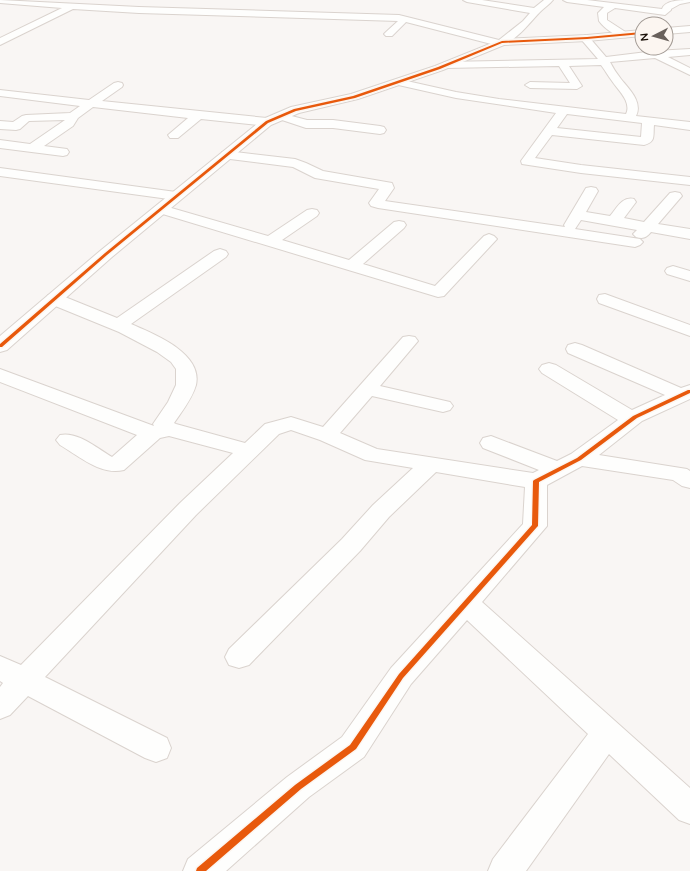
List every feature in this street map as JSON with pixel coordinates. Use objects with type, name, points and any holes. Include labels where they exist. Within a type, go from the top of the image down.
[{"type":"street","points":[[111,8],[125,0]]},
{"type":"street","points":[[467,0],[536,11]]},
{"type":"street","points":[[0,346],[176,196],[268,122],[295,110],[354,97],[446,65],[500,43],[526,23],[536,11],[550,0]]},
{"type":"street","points":[[567,0],[665,12],[669,5],[690,0]]},
{"type":"street","points":[[0,1],[24,1],[64,8]]},
{"type":"street","points":[[253,13],[266,5]]},
{"type":"street","points":[[303,14],[316,5]]},
{"type":"street","points":[[355,16],[364,5]]},
{"type":"street","points":[[465,9],[494,5]]},
{"type":"street","points":[[613,6],[604,11],[602,14],[603,21],[622,35],[634,39]]},
{"type":"street","points":[[0,42],[64,8]]},
{"type":"street","points":[[0,46],[42,24],[64,8]]},
{"type":"street","points":[[22,12],[64,8],[111,8],[303,14],[404,19],[500,43],[582,44],[622,35]]},
{"type":"street","points":[[388,34],[404,19]]},
{"type":"street","points":[[674,31],[689,30]]},
{"type":"street","points":[[674,41],[690,50]]},
{"type":"street","points":[[582,44],[595,50],[616,80],[625,89],[631,100],[633,111],[629,119]]},
{"type":"street","points":[[481,51],[534,50]]},
{"type":"street","points":[[674,52],[690,50]]},
{"type":"street","points":[[446,65],[562,63],[603,61],[642,56]]},
{"type":"street","points":[[661,56],[690,72]]},
{"type":"street","points":[[518,63],[530,85]]},
{"type":"street","points":[[530,85],[577,86],[562,63]]},
{"type":"street","points":[[398,82],[456,96],[648,122],[690,126]]},
{"type":"street","points":[[35,146],[69,123],[73,116],[118,85]]},
{"type":"street","points":[[516,104],[530,85]]},
{"type":"street","points":[[0,93],[268,122]]},
{"type":"street","points":[[563,111],[527,161],[581,169],[690,181]]},
{"type":"street","points":[[174,135],[199,115]]},
{"type":"street","points":[[0,125],[16,126],[26,118],[73,116]]},
{"type":"street","points":[[280,116],[306,124],[333,124],[380,130]]},
{"type":"street","points":[[549,131],[644,141],[647,140],[648,122]]},
{"type":"street","points":[[0,144],[63,152]]},
{"type":"street","points":[[227,155],[295,163],[320,175],[387,186],[376,203],[378,204],[566,232],[631,247],[675,196]]},
{"type":"street","points":[[0,172],[176,196]]},
{"type":"street","points":[[566,232],[591,191]]},
{"type":"street","points":[[614,220],[628,202]]},
{"type":"street","points":[[161,209],[438,292],[489,239]]},
{"type":"street","points":[[270,242],[312,212]]},
{"type":"street","points":[[577,215],[614,220],[690,234]]},
{"type":"street","points":[[352,266],[399,225]]},
{"type":"street","points":[[118,324],[220,254]]},
{"type":"street","points":[[673,271],[690,276]]},
{"type":"street","points":[[54,299],[137,332],[156,343],[177,357],[185,366],[187,379],[179,402],[163,424],[161,431],[116,465],[110,466],[67,440]]},
{"type":"street","points":[[605,299],[690,331]]},
{"type":"street","points":[[327,435],[409,341]]},
{"type":"street","points":[[575,349],[686,393]]},
{"type":"street","points":[[549,369],[632,419]]},
{"type":"street","points":[[0,375],[161,431],[250,451]]},
{"type":"street","points":[[368,389],[443,406]]},
{"type":"street","points":[[200,871],[298,787],[353,746],[401,676],[535,526],[558,470],[632,419],[686,393]]},
{"type":"street","points":[[0,706],[12,674],[250,451],[260,439],[272,429],[286,424],[291,423],[327,435],[373,455],[430,465],[679,474],[690,481]]},
{"type":"street","points":[[491,443],[558,470]]},
{"type":"street","points":[[239,657],[351,544],[381,511],[430,465]]},
{"type":"street","points":[[466,603],[690,809]]},
{"type":"street","points":[[12,674],[156,748]]},
{"type":"street","points":[[505,871],[607,733]]},
{"type":"cycle path","points":[[0,346],[106,254],[267,122],[295,110],[354,97],[439,68],[502,42],[587,38],[634,34]]},
{"type":"cycle path","points":[[200,871],[298,787],[353,747],[401,676],[535,526],[536,481],[579,459],[635,417],[690,391]]}]
